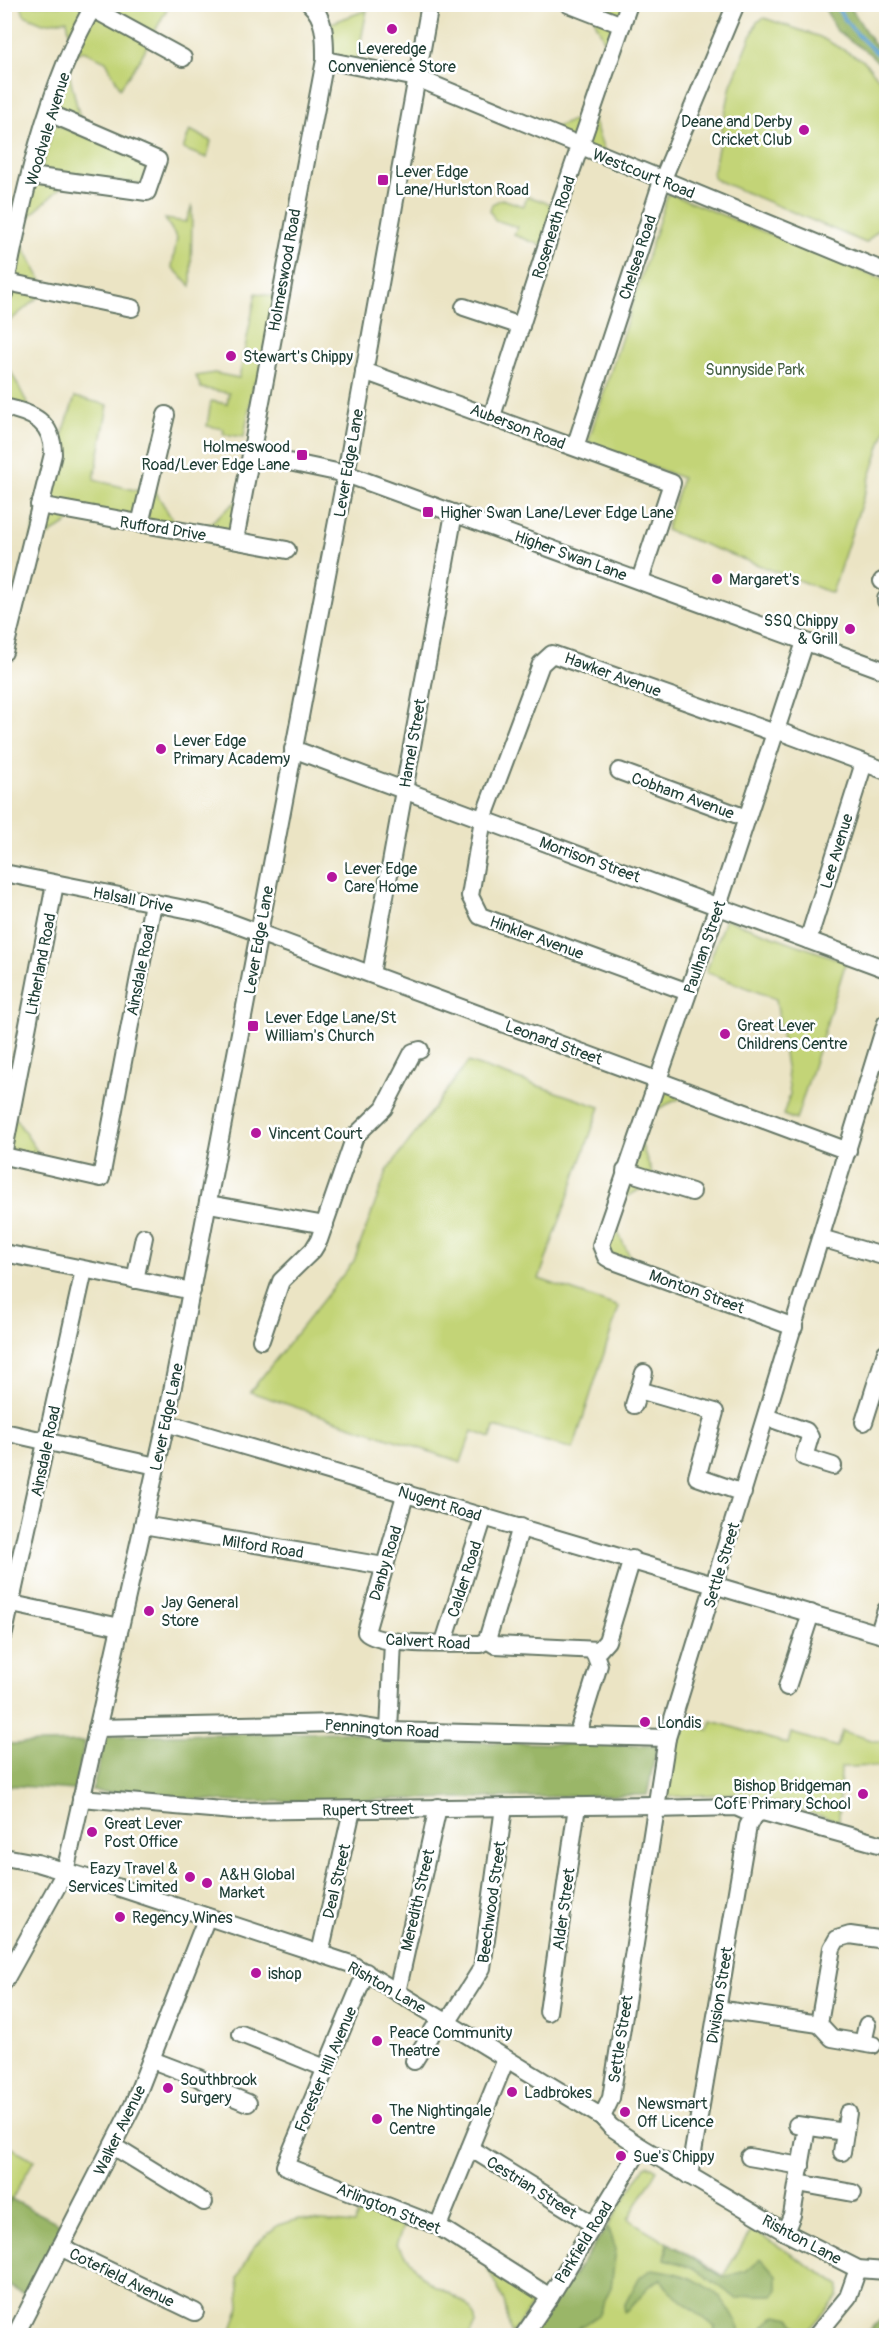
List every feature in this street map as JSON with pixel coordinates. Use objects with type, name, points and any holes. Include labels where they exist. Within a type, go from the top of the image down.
[{"type":"street","name":"Holmeswood Road","points":[[235,540],[325,60],[323,26],[316,10],[310,4]]},
{"type":"street","name":"Lever Edge Lane","points":[[4,1982],[65,1872],[166,1423],[210,1203],[346,474],[430,4]]},
{"type":"street","points":[[568,4],[622,25]]},
{"type":"street","name":"Roseneath Road","points":[[492,416],[579,147],[629,4]]},
{"type":"street","name":"Chelsea Road","points":[[575,447],[662,181],[736,4]]},
{"type":"street","points":[[91,6],[183,58]]},
{"type":"street","name":"Woodvale Avenue","points":[[6,288],[31,176],[49,113],[91,6]]},
{"type":"street","name":"Westcourt Road","points":[[325,60],[417,78],[579,147],[879,268]]},
{"type":"street","points":[[31,176],[147,192],[158,160],[49,113]]},
{"type":"street","points":[[6,288],[132,308]]},
{"type":"street","points":[[464,307],[521,326]]},
{"type":"street","name":"Auberson Road","points":[[364,371],[672,483],[640,580]]},
{"type":"street","points":[[4,407],[26,412],[41,420],[53,441],[52,454],[4,652]]},
{"type":"street","points":[[140,524],[166,415]]},
{"type":"street","name":"Higher Swan Lane","points":[[251,453],[346,474],[886,671]]},
{"type":"street","name":"Rufford Drive","points":[[39,505],[286,549]]},
{"type":"street","name":"Hamel Street","points":[[371,974],[454,513]]},
{"type":"street","name":"Paulhan Street","points":[[602,1251],[602,1239],[718,906],[805,642]]},
{"type":"street","name":"Hawker Avenue","points":[[483,819],[541,664],[552,654],[775,732]]},
{"type":"street","points":[[775,732],[886,771]]},
{"type":"street","name":"Morrison Street","points":[[293,749],[886,969]]},
{"type":"street","name":"Lee Avenue","points":[[808,940],[864,762]]},
{"type":"street","name":"Cobham Avenue","points":[[619,771],[747,818]]},
{"type":"street","name":"Hinkler Avenue","points":[[483,819],[470,896],[480,916],[688,992]]},
{"type":"street","name":"Halsall Drive","points":[[4,873],[205,912],[260,932]]},
{"type":"street","name":"Litherland Road","points":[[4,1150],[55,884]]},
{"type":"street","name":"Ainsdale Road","points":[[4,1155],[101,1178],[153,903]]},
{"type":"street","name":"Leonard Street","points":[[260,932],[848,1151]]},
{"type":"street","name":"Settle Street","points":[[602,2117],[611,2098],[666,1743],[848,1151],[880,1070],[886,1023]]},
{"type":"street","points":[[266,1335],[281,1281],[313,1250],[325,1225],[355,1136],[384,1108],[412,1052],[420,1050]]},
{"type":"street","points":[[625,1171],[692,1192]]},
{"type":"street","points":[[210,1203],[325,1225]]},
{"type":"street","points":[[135,1280],[146,1237]]},
{"type":"street","points":[[821,1238],[886,1257]]},
{"type":"street","name":"Monton Street","points":[[602,1251],[611,1260],[794,1327]]},
{"type":"street","points":[[4,1253],[192,1291]]},
{"type":"street","name":"Ainsdale Road","points":[[5,1633],[84,1270]]},
{"type":"street","points":[[886,1352],[867,1414],[886,1412]]},
{"type":"street","points":[[644,1373],[637,1397],[714,1412],[696,1473],[699,1478],[743,1493]]},
{"type":"street","points":[[766,1417],[806,1431],[810,1437],[804,1457],[833,1466]]},
{"type":"street","name":"Nugent Road","points":[[166,1423],[715,1583],[883,1635]]},
{"type":"street","points":[[4,1432],[156,1466]]},
{"type":"street","name":"Danby Road","points":[[368,1634],[366,1629],[406,1492]]},
{"type":"street","name":"Calder Road","points":[[444,1642],[484,1516]]},
{"type":"street","name":"Milford Road","points":[[143,1525],[384,1566]]},
{"type":"street","points":[[487,1640],[521,1527]]},
{"type":"street","points":[[577,1736],[599,1665],[594,1652],[604,1647],[607,1641],[632,1559]]},
{"type":"street","points":[[12,1604],[120,1627]]},
{"type":"street","points":[[883,1635],[886,1610]]},
{"type":"street","points":[[787,1687],[811,1613]]},
{"type":"street","name":"Calvert Road","points":[[368,1634],[375,1638],[393,1641],[480,1644],[487,1640],[495,1645],[594,1652]]},
{"type":"street","points":[[389,1731],[393,1641]]},
{"type":"street","name":"Pennington Road","points":[[96,1733],[338,1723],[389,1731],[577,1736],[666,1743]]},
{"type":"street","name":"Rupert Street","points":[[82,1793],[234,1811],[655,1804],[736,1807],[754,1815],[763,1812],[886,1846]]},
{"type":"street","name":"Alder Street","points":[[548,2012],[577,1806]]},
{"type":"street","name":"Meredith Street","points":[[397,1992],[438,1807]]},
{"type":"street","name":"Beechwood Street","points":[[414,2061],[482,1968],[504,1807]]},
{"type":"street","name":"Deal Street","points":[[320,1953],[352,1810]]},
{"type":"street","name":"Division Street","points":[[689,2176],[748,1826],[754,1815]]},
{"type":"street","name":"Rishton Lane","points":[[4,1857],[37,1863],[207,1917],[320,1953],[366,1972],[602,2117],[611,2127],[689,2176],[784,2232],[858,2269]]},
{"type":"street","name":"Walker Avenue","points":[[15,2336],[113,2146],[152,2060],[207,1917]]},
{"type":"street","points":[[819,2024],[832,1948],[837,1939],[850,1935],[885,1942]]},
{"type":"street","name":"Forester Hill Avenue","points":[[285,2166],[366,1972]]},
{"type":"street","points":[[717,2009],[819,2024],[832,2038],[868,2044],[867,2025]]},
{"type":"street","points":[[241,2034],[325,2068]]},
{"type":"street","points":[[438,2226],[506,2059]]},
{"type":"street","points":[[152,2060],[199,2078],[219,2091],[249,2102]]},
{"type":"street","points":[[842,2152],[848,2113]]},
{"type":"street","points":[[784,2232],[792,2215],[801,2166],[802,2126],[845,2133]]},
{"type":"street","points":[[113,2146],[205,2204]]},
{"type":"street","name":"Parkfield Road","points":[[523,2336],[550,2297],[641,2147]]},
{"type":"street","name":"Cestrian Street","points":[[470,2148],[594,2225]]},
{"type":"street","points":[[749,2157],[801,2166]]},
{"type":"street","name":"Arlington Street","points":[[285,2166],[438,2226],[550,2297]]},
{"type":"street","points":[[798,2183],[845,2197]]},
{"type":"street","name":"Cotefield Avenue","points":[[60,2247],[186,2311]]},
{"type":"street","points":[[816,2336],[848,2297],[858,2269],[886,2271]]},
{"type":"green space","points":[[21,5],[169,5],[139,61],[120,88],[106,61],[83,51],[70,57],[73,51],[67,20],[43,23],[24,15]]},
{"type":"green space","points":[[611,5],[629,5],[611,56],[592,14]]},
{"type":"green space","points":[[823,5],[849,5],[873,43],[886,54],[886,70],[871,55],[837,31]]},
{"type":"green space","points":[[367,10],[356,66],[325,60],[323,26]]},
{"type":"green space","name":"Deane and Derby Cricket Club","points":[[764,18],[820,37],[864,61],[886,87],[886,222],[866,243],[714,179],[713,172],[731,85],[757,22]]},
{"type":"green space","points":[[67,64],[82,127],[49,113]]},
{"type":"green space","points":[[591,113],[607,158],[546,131]]},
{"type":"green space","points":[[55,124],[148,160],[145,185],[41,169]]},
{"type":"green space","points":[[190,130],[211,141],[207,158],[183,149]]},
{"type":"green space","points":[[31,176],[68,181],[20,225]]},
{"type":"green space","name":"Sunnyside Park","points":[[668,193],[886,281],[886,428],[832,593],[666,530],[682,478],[588,442]]},
{"type":"green space","points":[[527,196],[559,207],[546,247],[514,235],[517,227],[495,220],[490,211],[492,204],[502,199],[524,206]]},
{"type":"green space","points":[[192,205],[191,286],[172,267],[177,238],[165,219],[186,222]]},
{"type":"green space","points":[[17,235],[47,290],[5,325],[5,298]]},
{"type":"green space","points":[[256,293],[279,297],[264,383],[254,382],[244,437],[223,434],[224,429],[207,426],[211,401],[227,404],[229,393],[201,388],[196,376],[214,373],[239,378]]},
{"type":"green space","points":[[5,360],[34,416],[5,408]]},
{"type":"green space","points":[[75,397],[108,405],[94,480],[147,493],[150,482],[179,531],[82,513],[29,548],[39,505]]},
{"type":"green space","points":[[244,495],[235,540],[197,534]]},
{"type":"green space","points":[[725,919],[846,962],[796,1120],[783,1115],[790,1094],[776,999],[706,972]]},
{"type":"green space","points":[[468,1062],[600,1107],[539,1279],[619,1307],[573,1449],[494,1427],[491,1438],[472,1431],[461,1462],[250,1392],[354,1261],[387,1171]]},
{"type":"green space","points":[[657,1081],[691,1093],[645,1115]]},
{"type":"green space","points":[[12,1113],[47,1166],[5,1156]]},
{"type":"green space","points":[[638,1135],[655,1181],[614,1204]]},
{"type":"green space","points":[[610,1216],[636,1269],[606,1257]]},
{"type":"green space","points":[[712,1721],[788,1744],[791,1733],[837,1747],[842,1731],[875,1741],[886,1741],[886,1766],[841,1767],[839,1821],[740,1793],[667,1797],[676,1749],[685,1724],[709,1730]]},
{"type":"green space","points":[[349,1732],[384,1740],[657,1746],[647,1795],[234,1802],[92,1791],[106,1736]]},
{"type":"green space","points":[[85,1742],[74,1790],[5,1785],[5,1744]]},
{"type":"green space","points":[[5,2144],[34,2160],[5,2211]]},
{"type":"green space","points":[[648,2165],[657,2170],[628,2219],[723,2276],[752,2229],[839,2285],[838,2297],[804,2335],[537,2336],[645,2166]]},
{"type":"green space","points":[[11,2199],[62,2225],[26,2295],[5,2284],[5,2211]]},
{"type":"green space","points":[[362,2205],[405,2223],[396,2245],[424,2278],[469,2308],[476,2324],[469,2335],[230,2335],[240,2307],[238,2277],[255,2245],[278,2225],[300,2219],[354,2224]]},
{"type":"green space","points":[[607,2227],[616,2249],[611,2287],[598,2315],[568,2335],[531,2336]]},
{"type":"green space","points":[[668,2243],[723,2277],[746,2271],[761,2258],[777,2276],[777,2289],[773,2295],[751,2295],[737,2299],[694,2268],[665,2259]]},
{"type":"green space","points":[[488,2269],[536,2299],[511,2335],[504,2301]]},
{"type":"green space","points":[[652,2269],[683,2275],[708,2288],[728,2307],[741,2335],[714,2335],[715,2327],[669,2291],[661,2279],[649,2286],[625,2312],[624,2306],[639,2278]]},
{"type":"green space","points":[[886,2314],[884,2335],[867,2335],[867,2333]]},
{"type":"green space","points":[[777,2315],[790,2318],[805,2335],[760,2335],[764,2326]]},
{"type":"waterway","points":[[835,4],[858,35],[886,61]]},
{"type":"place","name":"Leveredge Convenience Store","points":[[392,29]]},
{"type":"place","name":"Deane and Derby Cricket Club","points":[[804,130]]},
{"type":"place","name":"Lever Edge Lane/Hurlston Road","points":[[383,180]]},
{"type":"place","name":"Stewart's Chippy","points":[[231,356]]},
{"type":"place","name":"Holmeswood Road/Lever Edge Lane","points":[[302,455]]},
{"type":"place","name":"Higher Swan Lane/Lever Edge Lane","points":[[428,512]]},
{"type":"place","name":"Margaret's","points":[[717,579]]},
{"type":"place","name":"SSQ Chippy & Grill","points":[[850,629]]},
{"type":"place","name":"Lever Edge Primary Academy","points":[[161,749]]},
{"type":"place","name":"Lever Edge Care Home","points":[[332,877]]},
{"type":"place","name":"Lever Edge Lane/St William's Church","points":[[253,1026]]},
{"type":"place","name":"Great Lever Childrens Centre","points":[[725,1034]]},
{"type":"place","name":"Vincent Court","points":[[256,1133]]},
{"type":"place","name":"Jay General Store","points":[[149,1611]]},
{"type":"place","name":"Londis","points":[[645,1722]]},
{"type":"place","name":"Bishop Bridgeman CofE Primary School","points":[[863,1794]]},
{"type":"place","name":"Great Lever Post Office","points":[[92,1832]]},
{"type":"place","name":"Eazy Travel & Services Limited","points":[[190,1877]]},
{"type":"place","name":"A&H Global Market","points":[[207,1883]]},
{"type":"place","name":"Regency Wines","points":[[120,1917]]},
{"type":"place","name":"ishop","points":[[256,1973]]},
{"type":"place","name":"Peace Community Theatre","points":[[377,2041]]},
{"type":"place","name":"Southbrook Surgery","points":[[168,2088]]},
{"type":"place","name":"Ladbrokes","points":[[512,2092]]},
{"type":"place","name":"Newsmart Off Licence","points":[[625,2112]]},
{"type":"place","name":"The Nightingale Centre","points":[[377,2119]]},
{"type":"place","name":"Sue's Chippy","points":[[621,2156]]}]
